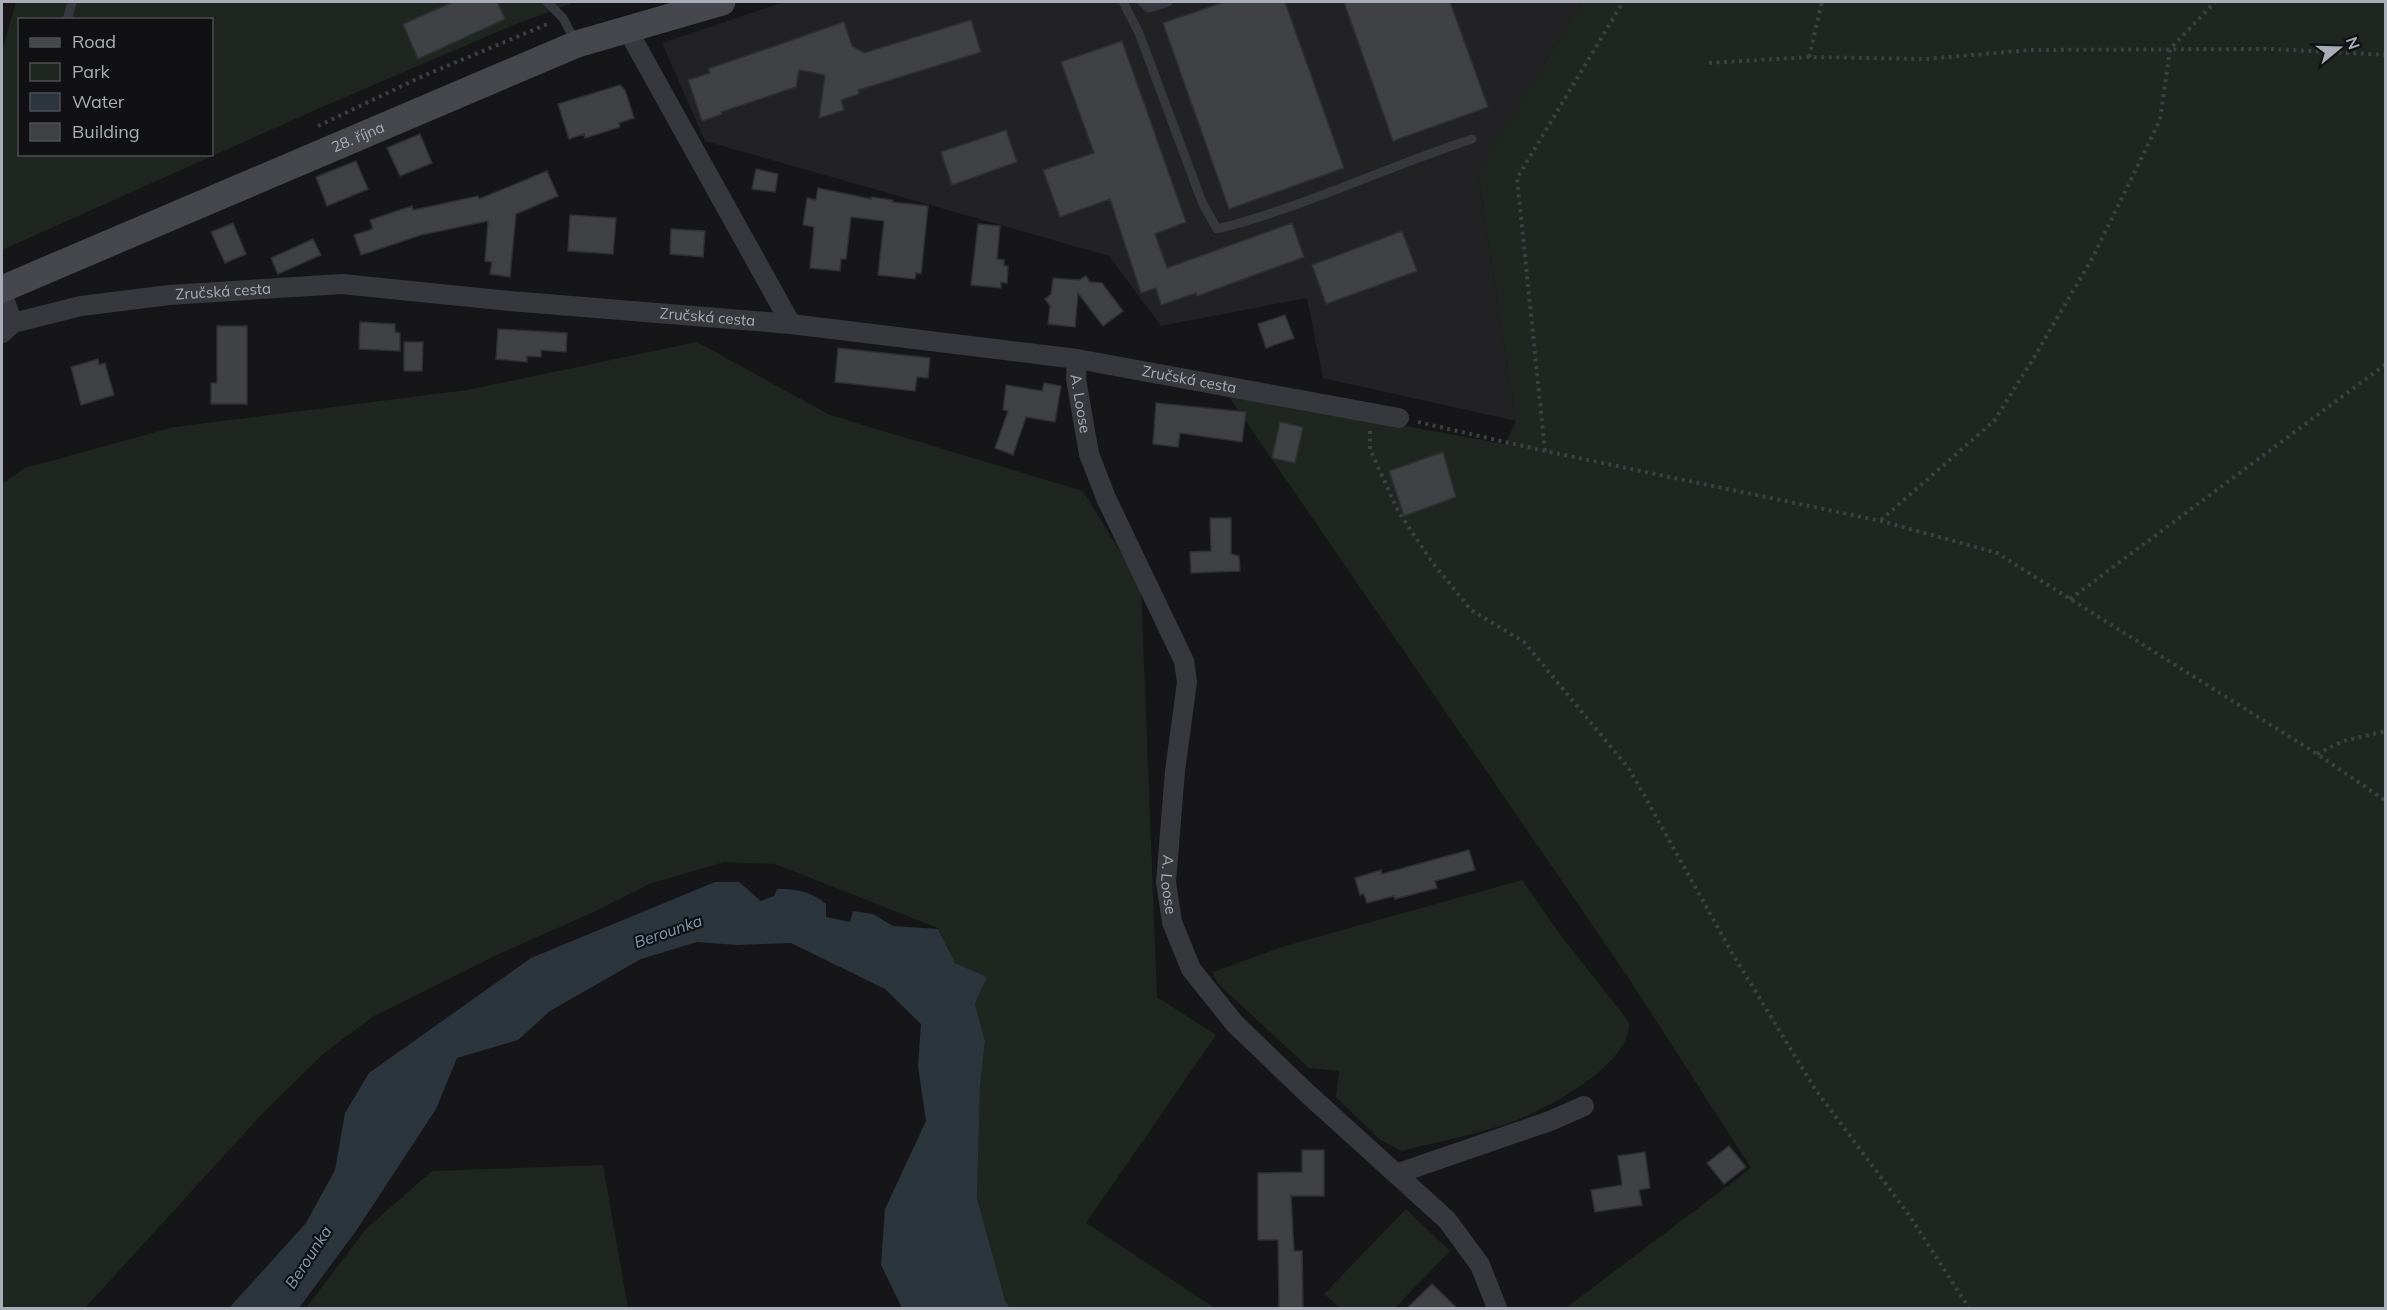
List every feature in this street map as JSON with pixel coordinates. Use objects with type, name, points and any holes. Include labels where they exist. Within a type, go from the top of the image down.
[{"type":"main road","name":"28. října","points":[[2,289],[577,44],[722,2]]},
{"type":"street","points":[[627,29],[791,324]]},
{"type":"street","name":"Zručská cesta","points":[[2,294],[7,328],[81,306],[169,295],[342,284],[510,301],[791,324],[1077,359],[1399,418]]},
{"type":"street","name":"A. Loose","points":[[1077,359],[1076,378],[1089,454],[1106,498],[1184,661],[1187,682],[1175,771],[1166,882],[1172,922],[1191,969],[1235,1024],[1447,1220],[1480,1265],[1497,1308]]},
{"type":"street","points":[[1396,1174],[1550,1122],[1584,1106]]},
{"type":"lane","points":[[68,18],[72,2]]},
{"type":"lane","points":[[547,2],[563,18],[577,44]]},
{"type":"lane","points":[[1123,2],[1139,33],[1202,202],[1217,229],[1261,218],[1424,154],[1472,139]]},
{"type":"lane","points":[[1142,2],[1149,8],[1168,2]]},
{"type":"path","points":[[1545,451],[1517,178],[1623,2]]},
{"type":"path","points":[[1809,57],[1822,2]]},
{"type":"path","points":[[1881,521],[1994,421],[2092,257],[2160,120],[2170,49],[2215,2]]},
{"type":"path","points":[[1709,63],[1809,57],[1925,59],[2030,50],[2273,49],[2385,55]]},
{"type":"path","points":[[2070,599],[2385,364]]},
{"type":"path","points":[[1370,412],[1370,449],[1398,511],[1432,562],[1471,610],[1524,642],[1630,770],[1732,953],[1815,1089],[1909,1215],[1969,1308]]},
{"type":"path","points":[[1399,418],[1881,521],[1997,553],[2317,754],[2385,801]]},
{"type":"path","points":[[2317,754],[2343,741],[2385,731]]},
{"type":"shaded area","points":[[784,2],[1583,2],[1478,172],[1516,421],[1323,378],[1307,298],[1161,326],[1109,256],[705,141],[662,43]]},
{"type":"green space","points":[[16,2],[575,2],[518,23],[213,156],[213,18],[18,18],[18,156],[212,156],[2,250],[2,51]]},
{"type":"green space","points":[[1583,2],[2385,2],[2385,1308],[1566,1308],[1751,1168],[1628,977],[1227,394],[1505,444],[1516,421],[1478,171]]},
{"type":"green space","points":[[697,342],[830,415],[1083,491],[1141,586],[1157,997],[1216,1035],[1086,1223],[1215,1308],[1010,1308],[1005,1300],[977,1198],[980,1088],[985,1041],[975,1004],[987,977],[955,963],[938,928],[775,864],[724,862],[649,884],[596,911],[499,954],[374,1016],[323,1054],[262,1114],[85,1308],[2,1308],[2,484],[25,468],[174,427],[467,390]]},
{"type":"green space","points":[[1522,880],[1562,937],[1629,1022],[1626,1037],[1617,1053],[1604,1068],[1586,1082],[1531,1114],[1489,1129],[1402,1151],[1379,1139],[1336,1097],[1339,1071],[1309,1068],[1217,983],[1213,972],[1285,946]]},
{"type":"green space","points":[[603,1165],[628,1308],[306,1308],[366,1229],[432,1171]]},
{"type":"green space","points":[[1406,1209],[1450,1251],[1395,1308],[1340,1308],[1324,1294]]},
{"type":"water","name":"Berounka","points":[[715,882],[739,882],[761,901],[774,896],[777,889],[803,892],[826,904],[826,917],[850,922],[853,911],[873,914],[893,926],[938,929],[955,963],[987,977],[975,1004],[985,1041],[980,1088],[977,1198],[1005,1300],[1010,1308],[902,1308],[881,1265],[885,1209],[926,1121],[918,1066],[921,1024],[885,989],[791,943],[737,945],[697,942],[641,959],[550,1011],[518,1040],[457,1058],[436,1109],[356,1231],[299,1308],[229,1308],[306,1223],[335,1170],[345,1113],[369,1073],[531,958]]},
{"type":"building","points":[[453,2],[497,2],[505,19],[418,59],[403,24]]},
{"type":"building","points":[[1224,2],[1285,2],[1344,168],[1229,209],[1163,23]]},
{"type":"building","points":[[1344,2],[1450,2],[1488,107],[1393,141]]},
{"type":"building","points":[[971,20],[981,52],[858,90],[859,94],[841,100],[844,110],[819,118],[825,75],[799,70],[796,87],[721,112],[722,114],[702,121],[688,80],[710,73],[708,69],[844,22],[852,46],[864,53]]},
{"type":"building","points":[[1122,41],[1186,222],[1155,234],[1167,268],[1292,223],[1304,257],[1197,296],[1196,293],[1161,305],[1156,288],[1141,293],[1110,199],[1060,217],[1043,170],[1094,153],[1061,62]]},
{"type":"building","points":[[620,85],[625,90],[634,118],[619,123],[620,127],[585,138],[584,134],[569,139],[558,104]]},
{"type":"building","points":[[1006,130],[1017,162],[952,185],[941,152]]},
{"type":"building","points":[[420,134],[432,163],[400,176],[387,148]]},
{"type":"building","points":[[356,161],[368,189],[327,206],[316,177]]},
{"type":"building","points":[[756,169],[778,174],[775,192],[752,189]]},
{"type":"building","points":[[547,171],[558,196],[516,214],[510,277],[490,274],[492,262],[485,261],[488,221],[421,235],[361,255],[354,235],[373,229],[370,220],[412,206],[413,210],[478,196],[479,199]]},
{"type":"building","points":[[818,188],[871,199],[871,197],[928,206],[921,274],[916,273],[915,279],[878,275],[884,221],[851,217],[846,259],[841,259],[840,271],[810,268],[814,227],[803,225],[807,198],[816,200]]},
{"type":"building","points":[[570,215],[616,218],[613,254],[568,251]]},
{"type":"building","points":[[233,223],[246,254],[225,263],[211,232]]},
{"type":"building","points":[[978,224],[1000,226],[997,259],[1004,260],[1004,266],[1008,266],[1007,283],[1001,282],[1001,288],[971,285]]},
{"type":"building","points":[[671,229],[705,231],[703,257],[670,254]]},
{"type":"building","points":[[1402,231],[1417,271],[1326,304],[1312,265]]},
{"type":"building","points":[[313,239],[321,255],[278,274],[271,258]]},
{"type":"building","points":[[1086,276],[1090,282],[1102,283],[1123,311],[1103,326],[1078,293],[1075,327],[1048,324],[1050,306],[1045,299],[1051,294],[1053,278],[1079,280]]},
{"type":"building","points":[[1285,315],[1294,338],[1266,348],[1258,324]]},
{"type":"building","points":[[360,322],[395,324],[395,332],[400,333],[400,351],[359,349]]},
{"type":"building","points":[[217,326],[247,326],[247,404],[211,404],[211,383],[217,383]]},
{"type":"building","points":[[498,329],[567,333],[566,352],[541,350],[541,357],[527,356],[527,362],[496,359]]},
{"type":"building","points":[[404,342],[423,342],[422,371],[404,371]]},
{"type":"building","points":[[838,348],[930,358],[928,378],[917,377],[915,391],[835,382]]},
{"type":"building","points":[[98,359],[99,365],[105,363],[114,395],[81,405],[71,367]]},
{"type":"building","points":[[1044,383],[1061,386],[1055,422],[1026,417],[1013,455],[995,448],[1008,411],[1003,410],[1006,385],[1042,391]]},
{"type":"building","points":[[1156,403],[1246,412],[1242,442],[1180,433],[1178,447],[1153,444]]},
{"type":"building","points":[[1280,422],[1303,427],[1295,463],[1272,458]]},
{"type":"building","points":[[1443,452],[1456,497],[1404,516],[1389,471]]},
{"type":"building","points":[[1210,518],[1231,518],[1231,554],[1239,556],[1240,571],[1191,573],[1190,552],[1211,551]]},
{"type":"building","points":[[1469,850],[1475,870],[1435,881],[1437,888],[1395,899],[1394,896],[1367,903],[1364,894],[1360,895],[1355,878],[1381,870],[1382,874]]},
{"type":"building","points":[[1729,1146],[1746,1167],[1724,1184],[1707,1163]]},
{"type":"building","points":[[1302,1150],[1324,1150],[1324,1196],[1291,1196],[1294,1251],[1302,1251],[1303,1308],[1279,1308],[1278,1240],[1258,1240],[1258,1173],[1302,1172]]},
{"type":"building","points":[[1645,1152],[1650,1188],[1639,1190],[1642,1205],[1595,1212],[1591,1190],[1622,1185],[1618,1156]]},
{"type":"building","points":[[1432,1284],[1457,1308],[1407,1308]]}]
